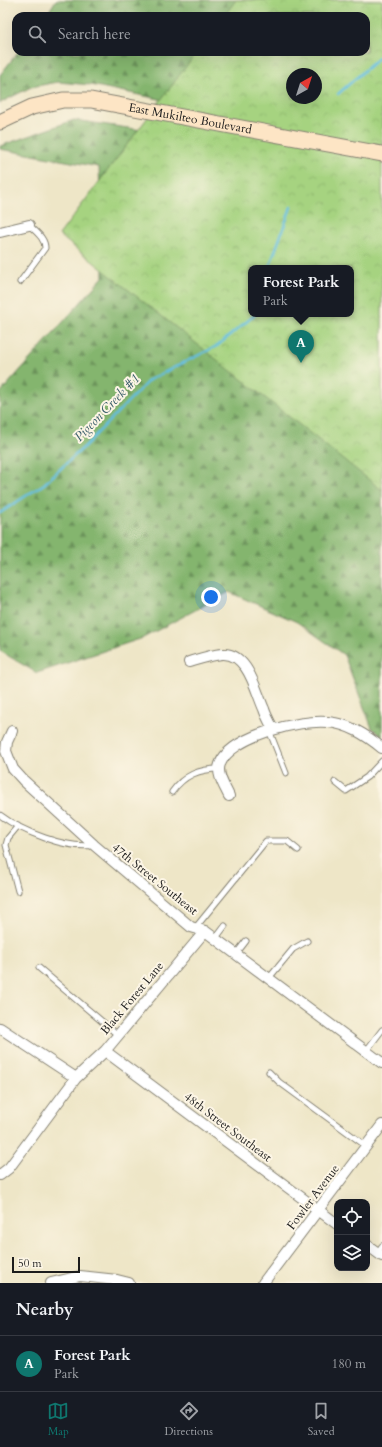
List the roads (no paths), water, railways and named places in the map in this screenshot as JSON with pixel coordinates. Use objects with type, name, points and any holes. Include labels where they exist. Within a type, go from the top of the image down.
[{"type":"main road","name":"East Mukilteo Boulevard","points":[[0,122],[32,107],[63,100],[91,100],[382,154]]},
{"type":"street","points":[[0,232],[29,225]]},
{"type":"street","points":[[189,662],[223,654],[233,657],[243,664],[250,673],[271,730]]},
{"type":"street","points":[[229,796],[223,783],[220,770],[220,765],[226,755],[232,750],[271,730],[301,723],[327,722],[350,727],[368,736],[382,748]]},
{"type":"street","name":"47th Street Southeast","points":[[12,731],[7,742],[6,752],[13,769],[94,845],[191,927],[200,929],[216,938],[382,1063]]},
{"type":"street","name":"Black Forest Lane","points":[[0,1175],[9,1168],[76,1078],[105,1051],[200,929]]},
{"type":"street","points":[[0,1028],[76,1078]]},
{"type":"street","name":"48th Street Southeast","points":[[105,1051],[334,1222]]},
{"type":"street","name":"Fowler Avenue","points":[[263,1283],[319,1211],[382,1125]]},
{"type":"street","points":[[370,1247],[380,1252]]},
{"type":"street","points":[[51,1283],[80,1276],[117,1280],[129,1283]]},
{"type":"lane","points":[[20,282],[45,248],[45,243],[41,237],[29,225]]},
{"type":"lane","points":[[271,730],[286,773]]},
{"type":"lane","points":[[335,782],[346,791],[367,777],[382,761]]},
{"type":"lane","points":[[172,792],[181,780],[192,773],[209,769],[220,770]]},
{"type":"lane","points":[[0,815],[18,826],[74,846],[94,845]]},
{"type":"lane","points":[[18,826],[8,838],[6,844],[18,890]]},
{"type":"lane","points":[[200,929],[266,841],[287,841],[298,850]]},
{"type":"lane","points":[[216,938],[225,926]]},
{"type":"lane","points":[[236,954],[246,941]]},
{"type":"lane","points":[[269,978],[293,949],[307,941]]},
{"type":"lane","points":[[39,968],[118,1035]]},
{"type":"lane","points":[[366,1051],[382,1030]]},
{"type":"lane","points":[[269,1072],[279,1082],[366,1146]]},
{"type":"waterway","name":"Pigeon Creek #1","points":[[338,94],[382,55]]},
{"type":"waterway","name":"Pigeon Creek #1","points":[[270,265],[291,207]]},
{"type":"waterway","name":"Pigeon Creek #1","points":[[0,513],[44,484],[84,447],[149,380],[217,346],[252,317]]},
{"type":"place","name":"Forest Park","points":[[301,363]]}]
